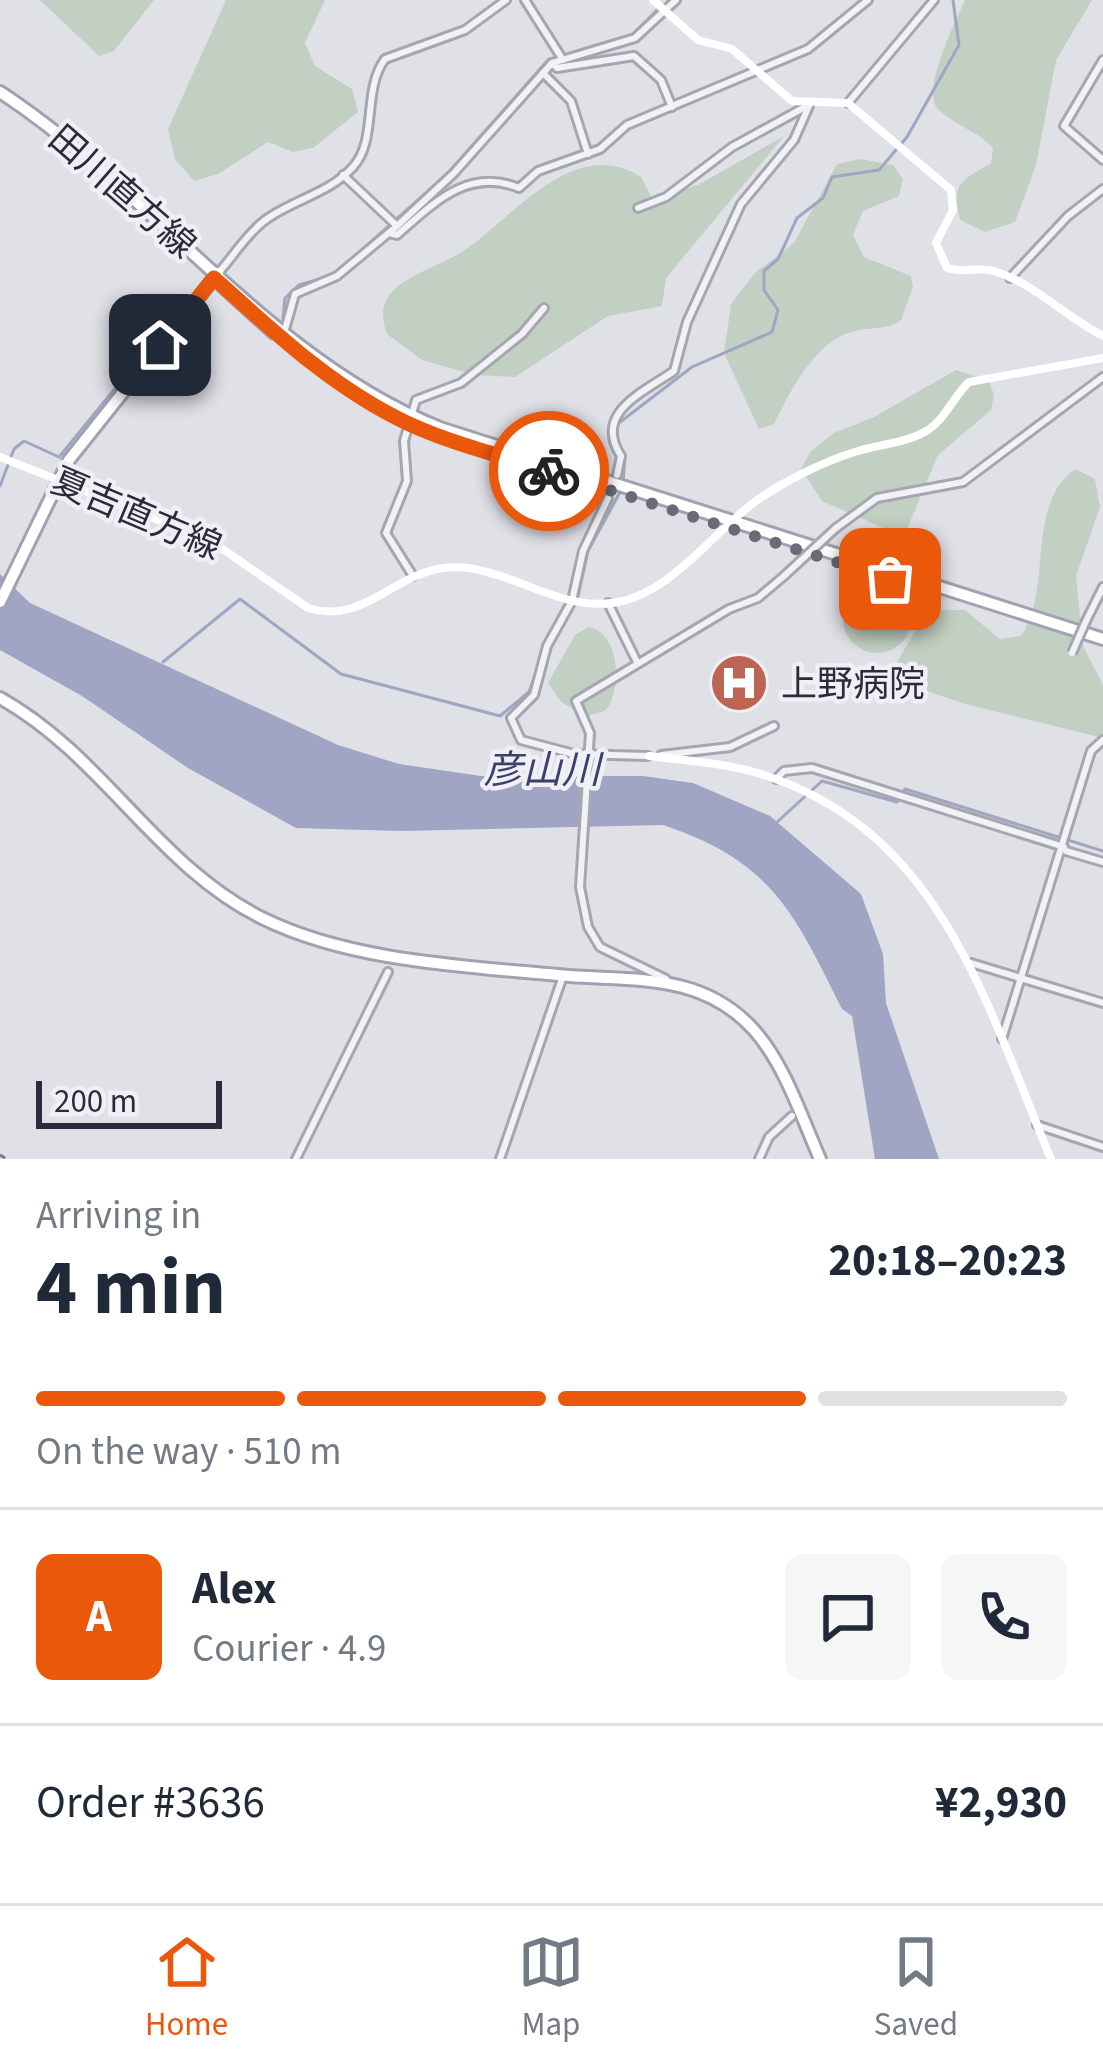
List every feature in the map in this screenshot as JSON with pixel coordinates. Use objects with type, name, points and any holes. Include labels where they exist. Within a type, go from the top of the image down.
[{"type":"main road","name":"田川直方線","points":[[0,96],[284,333],[360,390],[411,420]]},
{"type":"main road","name":"田川直方線","points":[[216,276],[311,364],[411,420],[1103,642]]},
{"type":"main road","points":[[0,602],[56,481],[216,276]]},
{"type":"main road","points":[[0,698],[83,758],[197,879],[267,920],[334,943],[563,976],[671,982],[721,1004],[755,1031],[782,1073],[820,1159]]},
{"type":"street","points":[[216,276],[261,224],[343,176],[362,151],[372,84],[385,59],[465,30],[506,0]]},
{"type":"street","points":[[524,0],[563,60]]},
{"type":"street","points":[[653,0],[698,40],[732,50],[792,101],[808,106],[848,103],[951,190],[953,210],[936,243],[947,268],[965,274],[982,268],[1010,278],[1103,336]]},
{"type":"street","points":[[284,333],[295,294],[337,276],[454,173],[552,64],[635,38],[676,0]]},
{"type":"street","points":[[343,176],[397,235],[457,184],[500,181],[519,188],[538,171],[588,154],[628,124],[808,49],[868,0]]},
{"type":"street","points":[[848,103],[934,0]]},
{"type":"street","points":[[552,64],[557,68],[634,56],[661,80],[673,107]]},
{"type":"street","points":[[1103,60],[1064,126],[1103,160]]},
{"type":"street","points":[[542,73],[571,101],[588,154]]},
{"type":"street","points":[[638,208],[666,197],[732,148],[808,106]]},
{"type":"street","points":[[617,475],[621,456],[610,440],[611,421],[622,407],[674,371],[686,322],[741,205],[794,140],[808,106]]},
{"type":"street","points":[[1010,278],[1068,216],[1103,189]]},
{"type":"street","points":[[413,576],[386,533],[407,481],[402,453],[416,400],[461,382],[522,334],[544,308]]},
{"type":"street","name":"夏吉直方線","points":[[0,457],[211,541],[323,613],[364,607],[413,576],[467,568],[572,602],[608,604],[651,588],[757,500],[832,461],[920,434],[941,420],[969,382],[1103,358]]},
{"type":"street","points":[[671,982],[601,947],[588,927],[580,887],[590,733],[576,701],[637,662],[758,598],[836,528],[877,499],[962,482],[1103,377]]},
{"type":"street","points":[[608,498],[583,551],[572,602],[548,646],[533,695],[511,718],[521,740],[591,753],[740,768],[776,779],[841,815],[894,856],[933,898],[971,963],[1052,1159]]},
{"type":"street","points":[[1072,653],[1103,587]]},
{"type":"street","points":[[608,604],[637,662]]},
{"type":"street","points":[[649,756],[730,747],[774,725]]},
{"type":"street","points":[[1002,1039],[1091,752],[1103,740]]},
{"type":"street","points":[[776,779],[784,771],[812,768],[1103,862]]},
{"type":"street","points":[[971,963],[1103,1003]]},
{"type":"street","points":[[296,1159],[388,972]]},
{"type":"street","points":[[500,1159],[563,976]]},
{"type":"street","points":[[759,1159],[769,1137],[792,1116]]},
{"type":"street","points":[[1037,1125],[1103,1148]]},
{"type":"green space","points":[[40,0],[154,0],[114,51],[99,56]]},
{"type":"green space","points":[[226,0],[325,0],[305,43],[315,66],[352,89],[358,112],[313,148],[293,152],[268,142],[218,174],[194,181],[175,159],[168,129]]},
{"type":"green space","points":[[965,0],[1092,0],[1056,60],[1036,165],[1015,222],[985,232],[960,220],[957,198],[961,184],[991,163],[993,148],[944,115],[934,100],[936,72]]},
{"type":"green space","points":[[784,136],[666,278],[662,306],[608,316],[515,377],[475,375],[422,360],[387,334],[383,312],[393,291],[465,250],[546,185],[569,173],[616,166],[641,177],[652,198],[698,185]]},
{"type":"green space","points":[[861,159],[893,165],[903,179],[899,196],[863,211],[853,235],[864,257],[911,276],[913,287],[901,320],[855,331],[828,344],[806,368],[774,424],[759,429],[724,353],[731,304],[755,273],[794,243],[837,164]]},
{"type":"green space","points":[[956,370],[988,380],[994,394],[991,410],[938,455],[907,529],[895,533],[822,501],[801,469],[810,452],[834,433],[874,417]]},
{"type":"green space","points":[[1075,469],[1095,479],[1100,507],[1076,576],[1083,646],[1103,685],[1103,738],[965,704],[898,681],[894,667],[919,625],[937,610],[965,610],[1000,639],[1021,636],[1036,596],[1050,504]]},
{"type":"green space","points":[[877,585],[901,595],[911,619],[901,643],[877,653],[853,643],[843,619],[853,595]]},
{"type":"green space","points":[[589,627],[607,640],[616,677],[605,711],[586,716],[561,702],[548,683],[575,635]]},
{"type":"water","points":[[0,574],[30,603],[338,745],[399,764],[481,776],[643,776],[693,783],[770,816],[861,894],[883,954],[886,1003],[939,1159],[875,1159],[852,1016],[842,1009],[809,945],[775,894],[730,855],[663,825],[401,831],[296,828],[188,768],[82,696],[0,650]]},
{"type":"waterway","points":[[615,426],[692,367],[772,332],[778,310],[764,290],[764,271],[778,259],[797,218],[823,198],[832,177],[879,170],[907,137],[959,45],[953,0]]},
{"type":"waterway","points":[[613,42],[632,35],[657,10]]},
{"type":"waterway","points":[[338,271],[447,174],[548,60],[569,55]]},
{"type":"waterway","points":[[283,318],[285,298],[299,285],[330,276]]},
{"type":"waterway","points":[[217,290],[271,339]]},
{"type":"waterway","points":[[0,486],[14,449],[24,441],[59,457],[171,320]]},
{"type":"waterway","points":[[617,441],[625,458],[623,483]]},
{"type":"waterway","points":[[578,596],[588,551],[620,492]]},
{"type":"waterway","points":[[163,662],[240,599],[341,674],[500,716],[529,692],[539,664]]},
{"type":"waterway","points":[[549,638],[564,610]]},
{"type":"waterway","points":[[776,823],[822,781],[897,802],[905,789],[1103,851]]},
{"type":"railway","points":[[0,1155],[7,1159]]},
{"type":"way so far","points":[[549,471],[890,579]]},
{"type":"place","name":"上野病院","points":[[739,683]]},
{"type":"route","points":[[160,345],[214,278],[311,364],[364,400],[435,434],[549,471]]},
{"type":"water label","name":"彦山川","points":[[542,769]]}]
